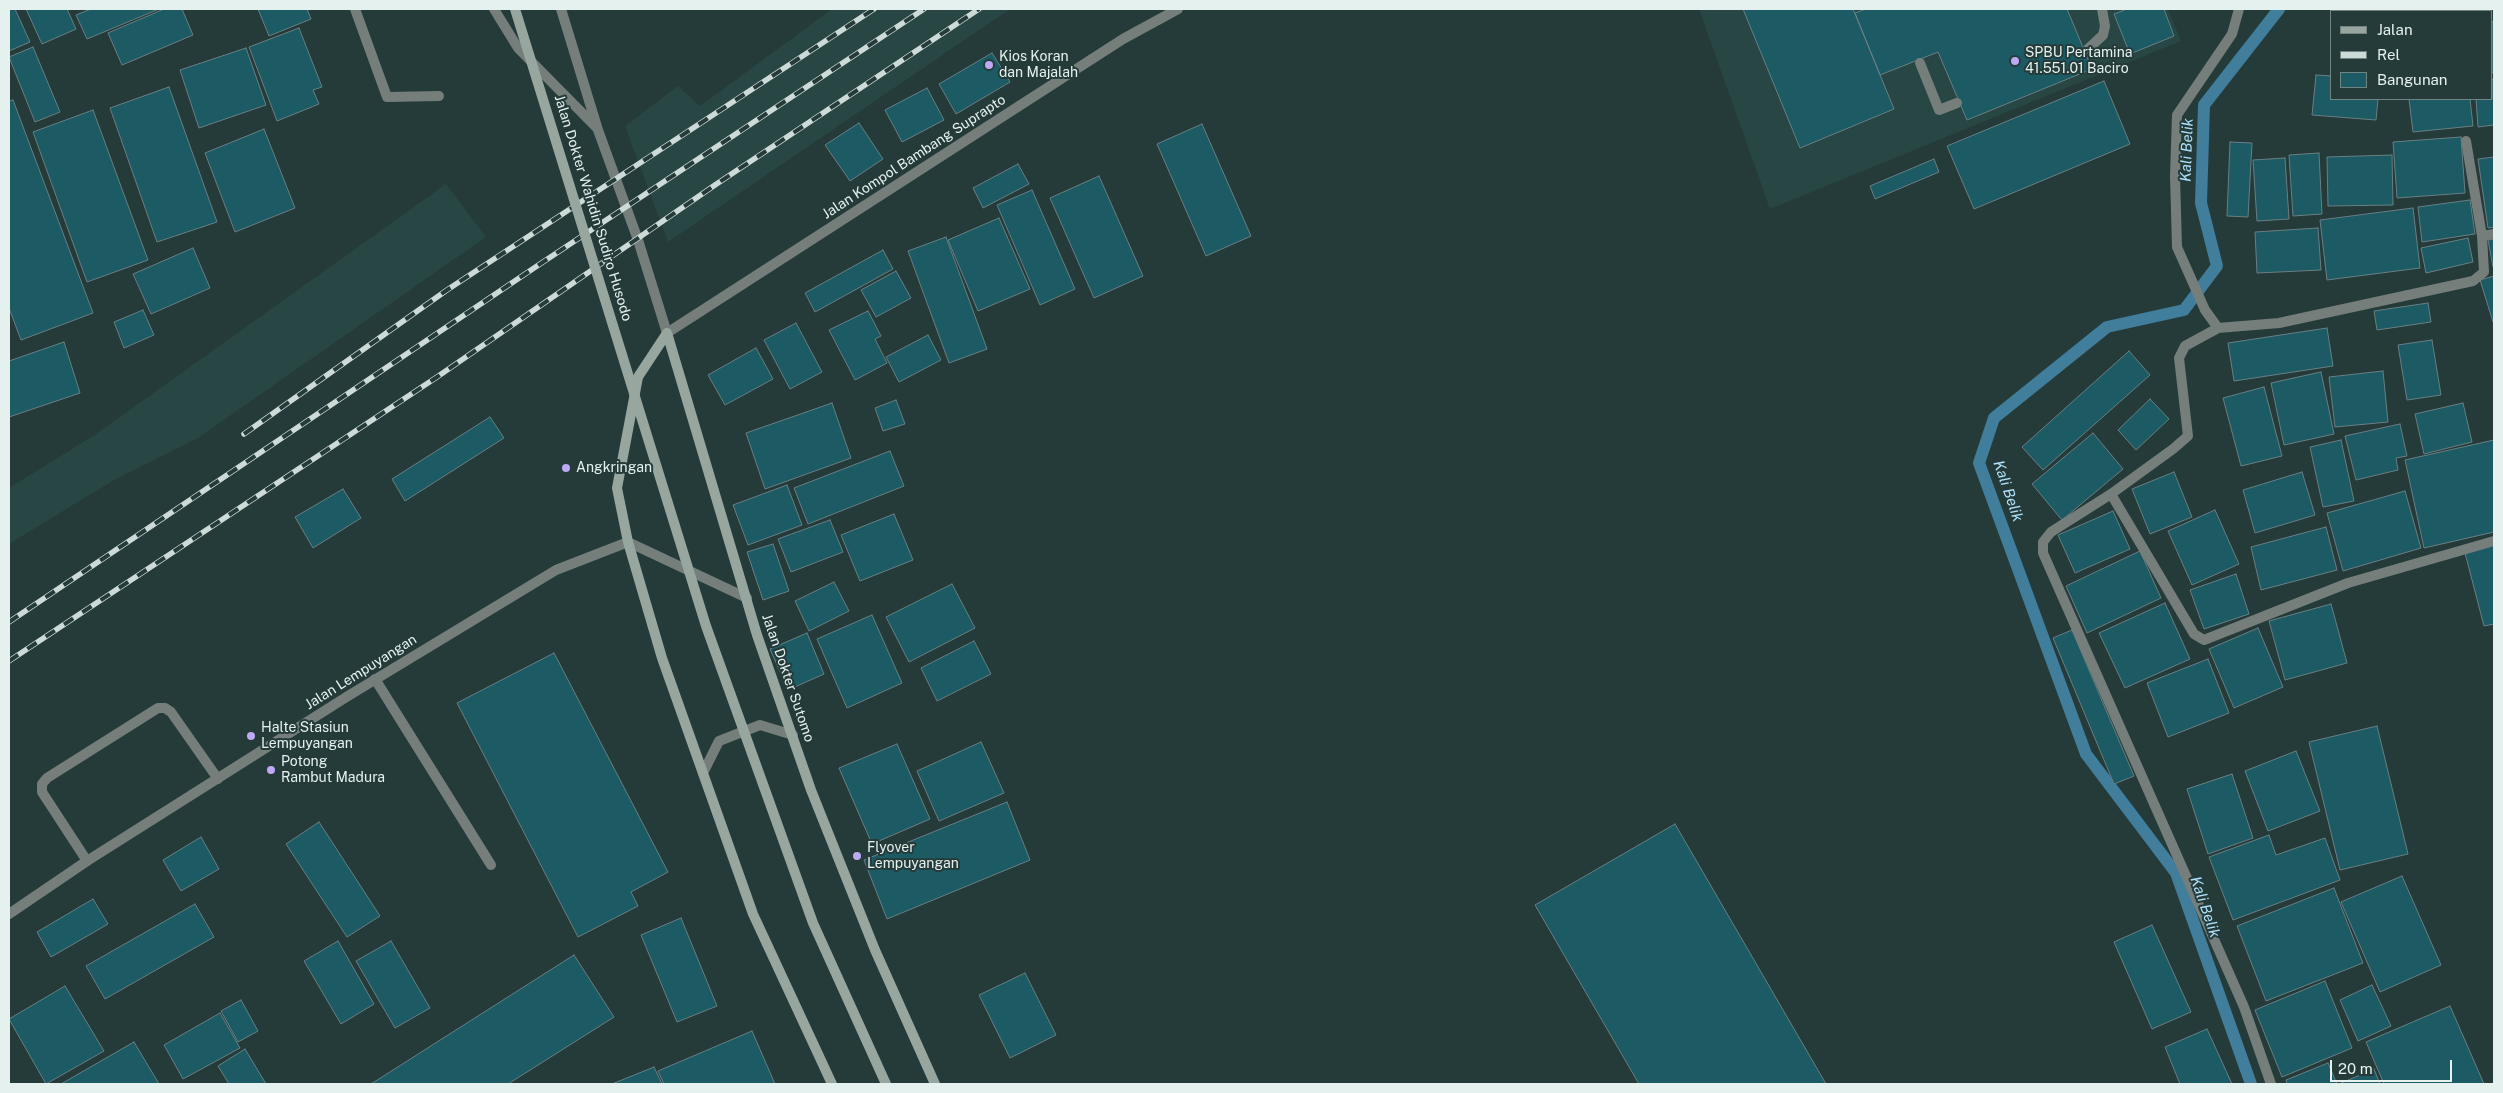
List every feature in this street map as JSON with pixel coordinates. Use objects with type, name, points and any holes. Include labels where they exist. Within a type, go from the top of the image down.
[{"type":"main road","name":"Jalan Dokter Wahidin Sudiro Husodo","points":[[515,9],[626,362],[706,626],[813,923],[886,1084]]},
{"type":"main road","points":[[667,333],[638,377],[617,488],[628,542],[662,658],[753,914],[832,1084]]},
{"type":"main road","name":"Jalan Dokter Sutomo","points":[[667,333],[747,598],[793,736],[848,883],[915,1042],[935,1084]]},
{"type":"street","points":[[355,9],[387,97],[438,96]]},
{"type":"street","name":"Jalan Dokter Wahidin Sudiro Husodo","points":[[494,9],[518,48],[598,130]]},
{"type":"street","name":"Jalan Dokter Wahidin Sudiro Husodo","points":[[561,9],[598,130],[638,240],[667,333]]},
{"type":"street","name":"Jalan Kompol Bambang Suprapto","points":[[667,333],[1123,39],[1178,9]]},
{"type":"street","points":[[2088,49],[2103,35],[2105,26],[2102,9]]},
{"type":"street","points":[[2218,328],[2205,310],[2177,248],[2175,176],[2177,115],[2232,34],[2239,9]]},
{"type":"street","points":[[1920,63],[1939,110],[1957,104]]},
{"type":"street","points":[[2271,1084],[2244,1007],[2043,553],[2043,542],[2052,532],[2111,494],[2188,436],[2179,358],[2185,346],[2218,328],[2279,323],[2473,281],[2484,272],[2482,236],[2466,141]]},
{"type":"street","points":[[2482,236],[2494,234]]},
{"type":"street","points":[[2111,494],[2194,634],[2204,640],[2348,583],[2494,541]]},
{"type":"street","points":[[628,542],[747,598]]},
{"type":"street","name":"Jalan Lempuyangan","points":[[9,914],[88,861],[375,680],[556,570],[628,542]]},
{"type":"street","points":[[375,680],[491,866]]},
{"type":"street","points":[[88,861],[42,792],[42,784],[63,768],[158,708],[165,708],[171,712],[218,779]]},
{"type":"street","points":[[703,773],[719,741],[760,725],[793,736]]},
{"type":"shaded area","points":[[832,9],[1010,9],[668,242],[625,126],[678,86],[700,106]]},
{"type":"shaded area","name":"SPBU Pertamina 41.551.01 Baciro","points":[[1699,9],[2168,9],[2181,41],[1770,209]]},
{"type":"shaded area","points":[[446,184],[486,237],[198,438],[114,480],[9,544],[9,488],[96,434]]},
{"type":"building","points":[[9,9],[15,9],[30,42],[9,51]]},
{"type":"building","points":[[26,9],[67,9],[76,29],[42,44]]},
{"type":"building","points":[[91,9],[159,9],[87,39],[76,15]]},
{"type":"building","points":[[164,9],[182,9],[193,35],[122,65],[108,33]]},
{"type":"building","points":[[258,9],[307,9],[311,19],[269,36]]},
{"type":"building","points":[[1743,9],[1853,9],[1894,109],[1800,148]]},
{"type":"building","name":"SPBU Pertamina 41.551.01 Baciro","points":[[1866,9],[2067,9],[2092,69],[1967,120],[1938,52],[1880,75],[1855,13]]},
{"type":"building","points":[[2127,9],[2164,9],[2174,36],[2130,54],[2114,14]]},
{"type":"building","points":[[2380,9],[2400,9],[2396,10]]},
{"type":"building","points":[[2494,21],[2493,72],[2493,22]]},
{"type":"building","points":[[299,28],[322,87],[313,90],[319,104],[277,121],[249,47]]},
{"type":"building","points":[[33,47],[60,112],[35,122],[9,57]]},
{"type":"building","points":[[246,48],[266,105],[199,128],[180,70]]},
{"type":"building","points":[[992,53],[1010,82],[956,114],[939,84]]},
{"type":"building","points":[[2316,75],[2330,76],[2330,100],[2378,100],[2376,120],[2312,115]]},
{"type":"building","points":[[2494,79],[2494,125],[2478,127],[2476,100],[2493,100]]},
{"type":"building","points":[[2104,81],[2130,144],[1974,209],[1947,146]]},
{"type":"building","points":[[169,87],[217,222],[157,242],[110,108]]},
{"type":"building","points":[[927,88],[944,120],[902,142],[885,110]]},
{"type":"building","points":[[13,100],[93,313],[21,340],[9,308],[9,101]]},
{"type":"building","points":[[2409,100],[2470,100],[2473,126],[2413,132]]},
{"type":"building","points":[[93,110],[148,260],[87,282],[33,132]]},
{"type":"building","points":[[859,123],[883,159],[850,181],[825,145]]},
{"type":"building","points":[[1202,124],[1251,236],[1206,256],[1157,144]]},
{"type":"building","points":[[264,129],[295,208],[235,232],[205,153]]},
{"type":"building","points":[[2461,137],[2465,193],[2397,198],[2393,142]]},
{"type":"building","points":[[2230,142],[2252,143],[2248,217],[2227,216]]},
{"type":"building","points":[[2319,153],[2322,214],[2293,216],[2289,155]]},
{"type":"building","points":[[2392,155],[2393,205],[2328,206],[2327,157]]},
{"type":"building","points":[[2494,157],[2494,227],[2488,228],[2478,159]]},
{"type":"building","points":[[2285,158],[2289,219],[2257,221],[2253,160]]},
{"type":"building","points":[[1934,159],[1939,172],[1875,199],[1870,186]]},
{"type":"building","points":[[1018,164],[1029,184],[983,208],[973,188]]},
{"type":"building","points":[[1099,176],[1143,276],[1094,298],[1050,198]]},
{"type":"building","points":[[1032,190],[1075,289],[1040,305],[997,205]]},
{"type":"building","points":[[2470,200],[2475,234],[2422,242],[2418,207]]},
{"type":"building","points":[[2413,208],[2420,268],[2327,280],[2320,220]]},
{"type":"building","points":[[999,218],[1030,289],[978,311],[948,240]]},
{"type":"building","points":[[2318,228],[2321,270],[2257,273],[2255,232]]},
{"type":"building","points":[[946,237],[987,349],[949,363],[908,251]]},
{"type":"building","points":[[2468,238],[2473,262],[2426,273],[2421,248]]},
{"type":"building","points":[[2494,239],[2494,267],[2493,267],[2488,240]]},
{"type":"building","points":[[193,248],[210,288],[151,314],[133,274]]},
{"type":"building","points":[[883,250],[893,269],[815,312],[805,293]]},
{"type":"building","points":[[896,271],[911,298],[876,317],[861,290]]},
{"type":"building","points":[[2494,276],[2494,325],[2480,280]]},
{"type":"building","points":[[2428,303],[2431,322],[2377,330],[2374,311]]},
{"type":"building","points":[[143,310],[154,335],[124,348],[114,322]]},
{"type":"building","points":[[868,311],[881,336],[875,339],[887,363],[855,380],[829,330]]},
{"type":"building","points":[[796,323],[822,372],[790,389],[764,340]]},
{"type":"building","points":[[2327,328],[2333,366],[2234,381],[2228,343]]},
{"type":"building","points":[[928,335],[941,360],[899,382],[886,357]]},
{"type":"building","points":[[2432,340],[2441,395],[2407,400],[2398,345]]},
{"type":"building","points":[[64,342],[80,393],[9,417],[9,361]]},
{"type":"building","points":[[756,348],[773,379],[725,405],[708,375]]},
{"type":"building","points":[[2129,351],[2150,375],[2043,470],[2022,447]]},
{"type":"building","points":[[2383,371],[2388,422],[2335,427],[2329,377]]},
{"type":"building","points":[[2321,372],[2334,434],[2284,445],[2271,383]]},
{"type":"building","points":[[2264,387],[2282,456],[2241,466],[2223,398]]},
{"type":"building","points":[[2150,399],[2169,419],[2136,450],[2118,430]]},
{"type":"building","points":[[896,400],[905,424],[883,431],[875,408]]},
{"type":"building","points":[[832,403],[851,458],[765,489],[746,433]]},
{"type":"building","points":[[2463,403],[2472,442],[2424,454],[2415,414]]},
{"type":"building","points":[[490,417],[504,438],[405,501],[392,479]]},
{"type":"building","points":[[2400,424],[2407,456],[2396,458],[2398,470],[2356,480],[2345,436]]},
{"type":"building","points":[[2093,433],[2123,469],[2062,520],[2032,484]]},
{"type":"building","points":[[2341,440],[2354,501],[2323,507],[2310,447]]},
{"type":"building","points":[[2494,440],[2494,532],[2424,548],[2405,460]]},
{"type":"building","points":[[890,451],[904,486],[808,524],[794,488]]},
{"type":"building","points":[[2174,472],[2192,517],[2150,534],[2132,489]]},
{"type":"building","points":[[2302,472],[2315,515],[2255,533],[2243,490]]},
{"type":"building","points":[[787,485],[802,525],[748,545],[733,505]]},
{"type":"building","points":[[343,489],[361,518],[313,548],[295,517]]},
{"type":"building","points":[[2405,491],[2421,548],[2343,571],[2327,513]]},
{"type":"building","points":[[2215,510],[2239,564],[2192,585],[2168,531]]},
{"type":"building","points":[[2113,511],[2130,549],[2075,573],[2058,535]]},
{"type":"building","points":[[894,514],[913,560],[860,581],[841,535]]},
{"type":"building","points":[[830,520],[843,552],[791,572],[778,539]]},
{"type":"building","points":[[2326,527],[2337,570],[2261,590],[2251,547]]},
{"type":"building","points":[[773,544],[789,591],[763,600],[747,552]]},
{"type":"building","points":[[2494,545],[2494,624],[2484,626],[2465,553]]},
{"type":"building","points":[[2140,551],[2161,598],[2087,633],[2066,586]]},
{"type":"building","points":[[2236,574],[2249,614],[2204,629],[2190,590]]},
{"type":"building","points":[[834,582],[849,611],[809,631],[795,601]]},
{"type":"building","points":[[952,584],[975,628],[909,662],[886,617]]},
{"type":"building","points":[[2165,603],[2190,659],[2125,688],[2099,633]]},
{"type":"building","points":[[2331,604],[2347,663],[2285,680],[2269,621]]},
{"type":"building","points":[[872,615],[902,683],[847,708],[817,639]]},
{"type":"building","points":[[2258,628],[2283,687],[2234,708],[2209,649]]},
{"type":"building","points":[[2072,630],[2134,776],[2114,784],[2053,638]]},
{"type":"building","points":[[807,633],[824,674],[788,690],[770,649]]},
{"type":"building","points":[[974,641],[991,674],[937,701],[921,668]]},
{"type":"building","points":[[554,653],[668,872],[631,892],[638,906],[578,937],[457,703]]},
{"type":"building","points":[[2208,659],[2229,713],[2168,737],[2147,683]]},
{"type":"building","points":[[2377,726],[2408,854],[2340,870],[2309,742]]},
{"type":"building","points":[[981,742],[1004,793],[939,821],[917,771]]},
{"type":"building","points":[[897,744],[930,819],[872,844],[839,768]]},
{"type":"building","points":[[2296,751],[2320,811],[2268,831],[2245,771]]},
{"type":"building","points":[[2232,774],[2253,838],[2208,854],[2187,789]]},
{"type":"building","points":[[1007,802],[1030,860],[887,919],[864,860]]},
{"type":"building","points":[[319,822],[380,916],[347,937],[286,844]]},
{"type":"building","points":[[1675,824],[1826,1084],[1639,1084],[1535,905]]},
{"type":"building","points":[[2269,835],[2276,855],[2325,838],[2340,880],[2233,920],[2209,857]]},
{"type":"building","points":[[201,837],[219,869],[181,891],[163,860]]},
{"type":"building","points":[[2402,876],[2441,965],[2380,992],[2341,902]]},
{"type":"building","points":[[2334,888],[2363,963],[2266,1001],[2237,926]]},
{"type":"building","points":[[93,899],[108,924],[51,957],[37,932]]},
{"type":"building","points":[[195,904],[214,937],[105,999],[86,966]]},
{"type":"building","points":[[681,918],[717,1006],[677,1022],[641,935]]},
{"type":"building","points":[[2152,925],[2191,1012],[2152,1029],[2114,942]]},
{"type":"building","points":[[338,941],[374,1004],[341,1024],[304,961]]},
{"type":"building","points":[[391,941],[430,1008],[395,1028],[356,961]]},
{"type":"building","points":[[574,955],[614,1017],[508,1084],[371,1084]]},
{"type":"building","points":[[1025,973],[1056,1035],[1010,1058],[979,995]]},
{"type":"building","points":[[2325,981],[2352,1048],[2282,1077],[2255,1010]]},
{"type":"building","points":[[2372,985],[2391,1026],[2358,1041],[2340,1000]]},
{"type":"building","points":[[65,986],[104,1051],[46,1084],[9,1019]]},
{"type":"building","points":[[241,1000],[258,1031],[238,1042],[221,1011]]},
{"type":"building","points":[[2450,1006],[2484,1084],[2384,1084],[2366,1042]]},
{"type":"building","points":[[220,1013],[240,1048],[183,1079],[164,1045]]},
{"type":"building","points":[[2207,1029],[2232,1084],[2180,1084],[2165,1047]]},
{"type":"building","points":[[752,1031],[775,1084],[664,1084],[658,1071]]},
{"type":"building","points":[[134,1042],[159,1084],[61,1084]]},
{"type":"building","points":[[245,1049],[266,1084],[229,1084],[218,1066]]},
{"type":"building","points":[[2328,1063],[2337,1084],[2287,1084],[2286,1080]]},
{"type":"building","points":[[654,1067],[662,1084],[612,1084]]},
{"type":"building","points":[[2374,1069],[2380,1084],[2339,1084]]},
{"type":"waterway","name":"Kali Belik","points":[[2251,1084],[2176,873],[2086,754],[1979,463],[1994,418],[2107,327],[2184,310],[2217,266],[2201,203],[2204,105],[2279,9]]},
{"type":"railway","points":[[244,434],[447,290],[874,9]]},
{"type":"railway","points":[[9,622],[537,266],[924,9]]},
{"type":"railway","points":[[9,661],[437,377],[715,185],[979,9]]},
{"type":"place","name":"SPBU Pertamina 41.551.01 Baciro","points":[[2015,61]]},
{"type":"place","name":"Kios Koran dan Majalah","points":[[989,65]]},
{"type":"place","name":"Angkringan","points":[[566,468]]},
{"type":"place","name":"Halte Stasiun Lempuyangan","points":[[251,736]]},
{"type":"place","name":"Potong Rambut Madura","points":[[271,770]]},
{"type":"place","name":"Flyover Lempuyangan","points":[[857,856]]}]
